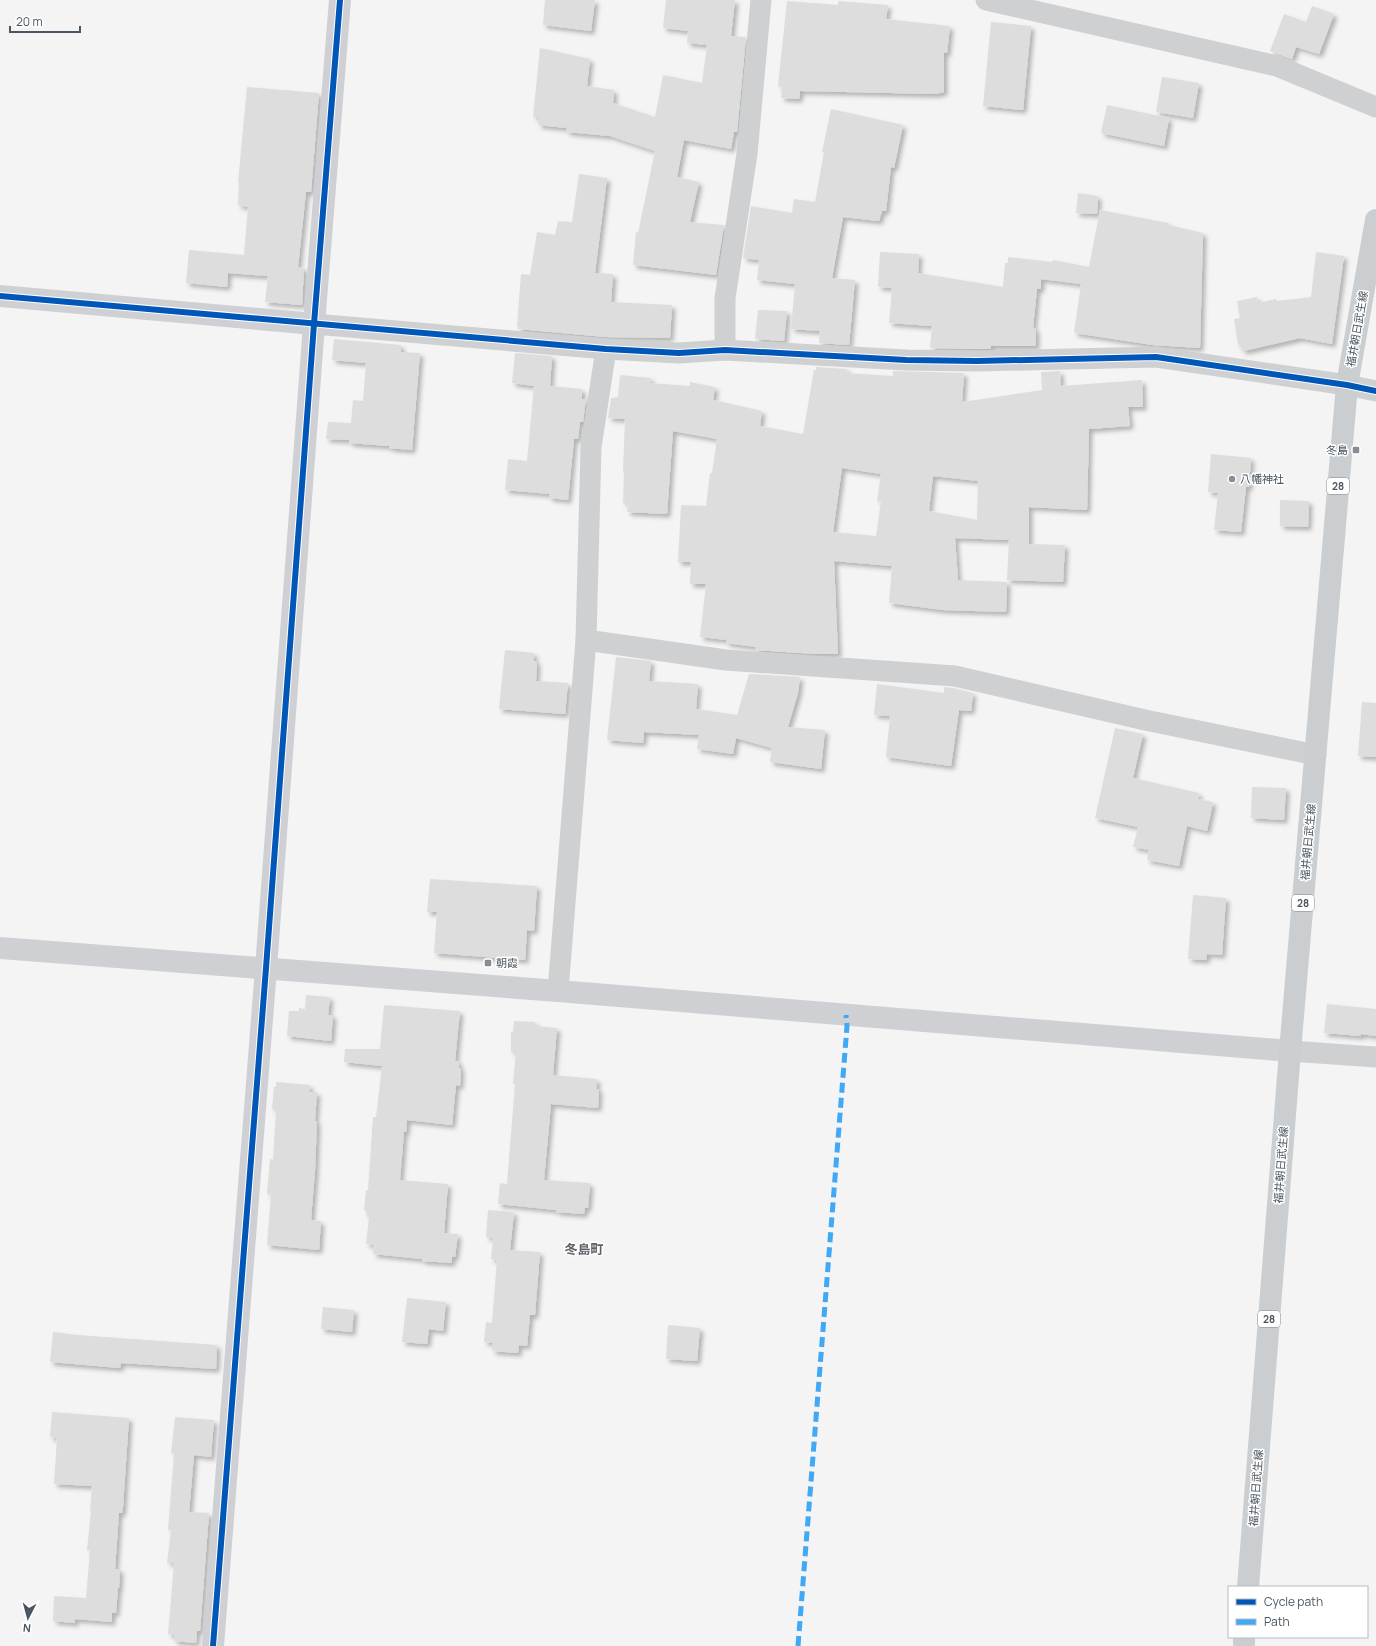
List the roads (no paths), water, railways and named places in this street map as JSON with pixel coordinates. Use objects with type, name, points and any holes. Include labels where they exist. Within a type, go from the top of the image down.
[{"type":"main road","name":"福井朝日武生線","points":[[1248,1586],[1290,1051],[1347,384],[1376,220]]},
{"type":"street","points":[[212,1646],[266,968],[314,324],[340,0]]},
{"type":"street","points":[[725,350],[725,298],[747,154],[761,0]]},
{"type":"street","points":[[986,0],[1277,66],[1376,107]]},
{"type":"street","points":[[0,296],[606,349],[678,353],[725,350],[906,360],[977,361],[1156,357],[1347,384],[1376,391]]},
{"type":"street","points":[[558,991],[586,640],[591,447],[606,349]]},
{"type":"street","points":[[586,640],[726,660],[955,676],[1145,720],[1316,755]]},
{"type":"street","points":[[0,948],[1376,1057]]},
{"type":"place","name":"冬島","points":[[1356,450]]},
{"type":"place","name":"八幡神社","points":[[1232,479]]},
{"type":"place","name":"朝霞","points":[[488,963]]},
{"type":"district","name":"冬島町","points":[[584,1249]]}]
